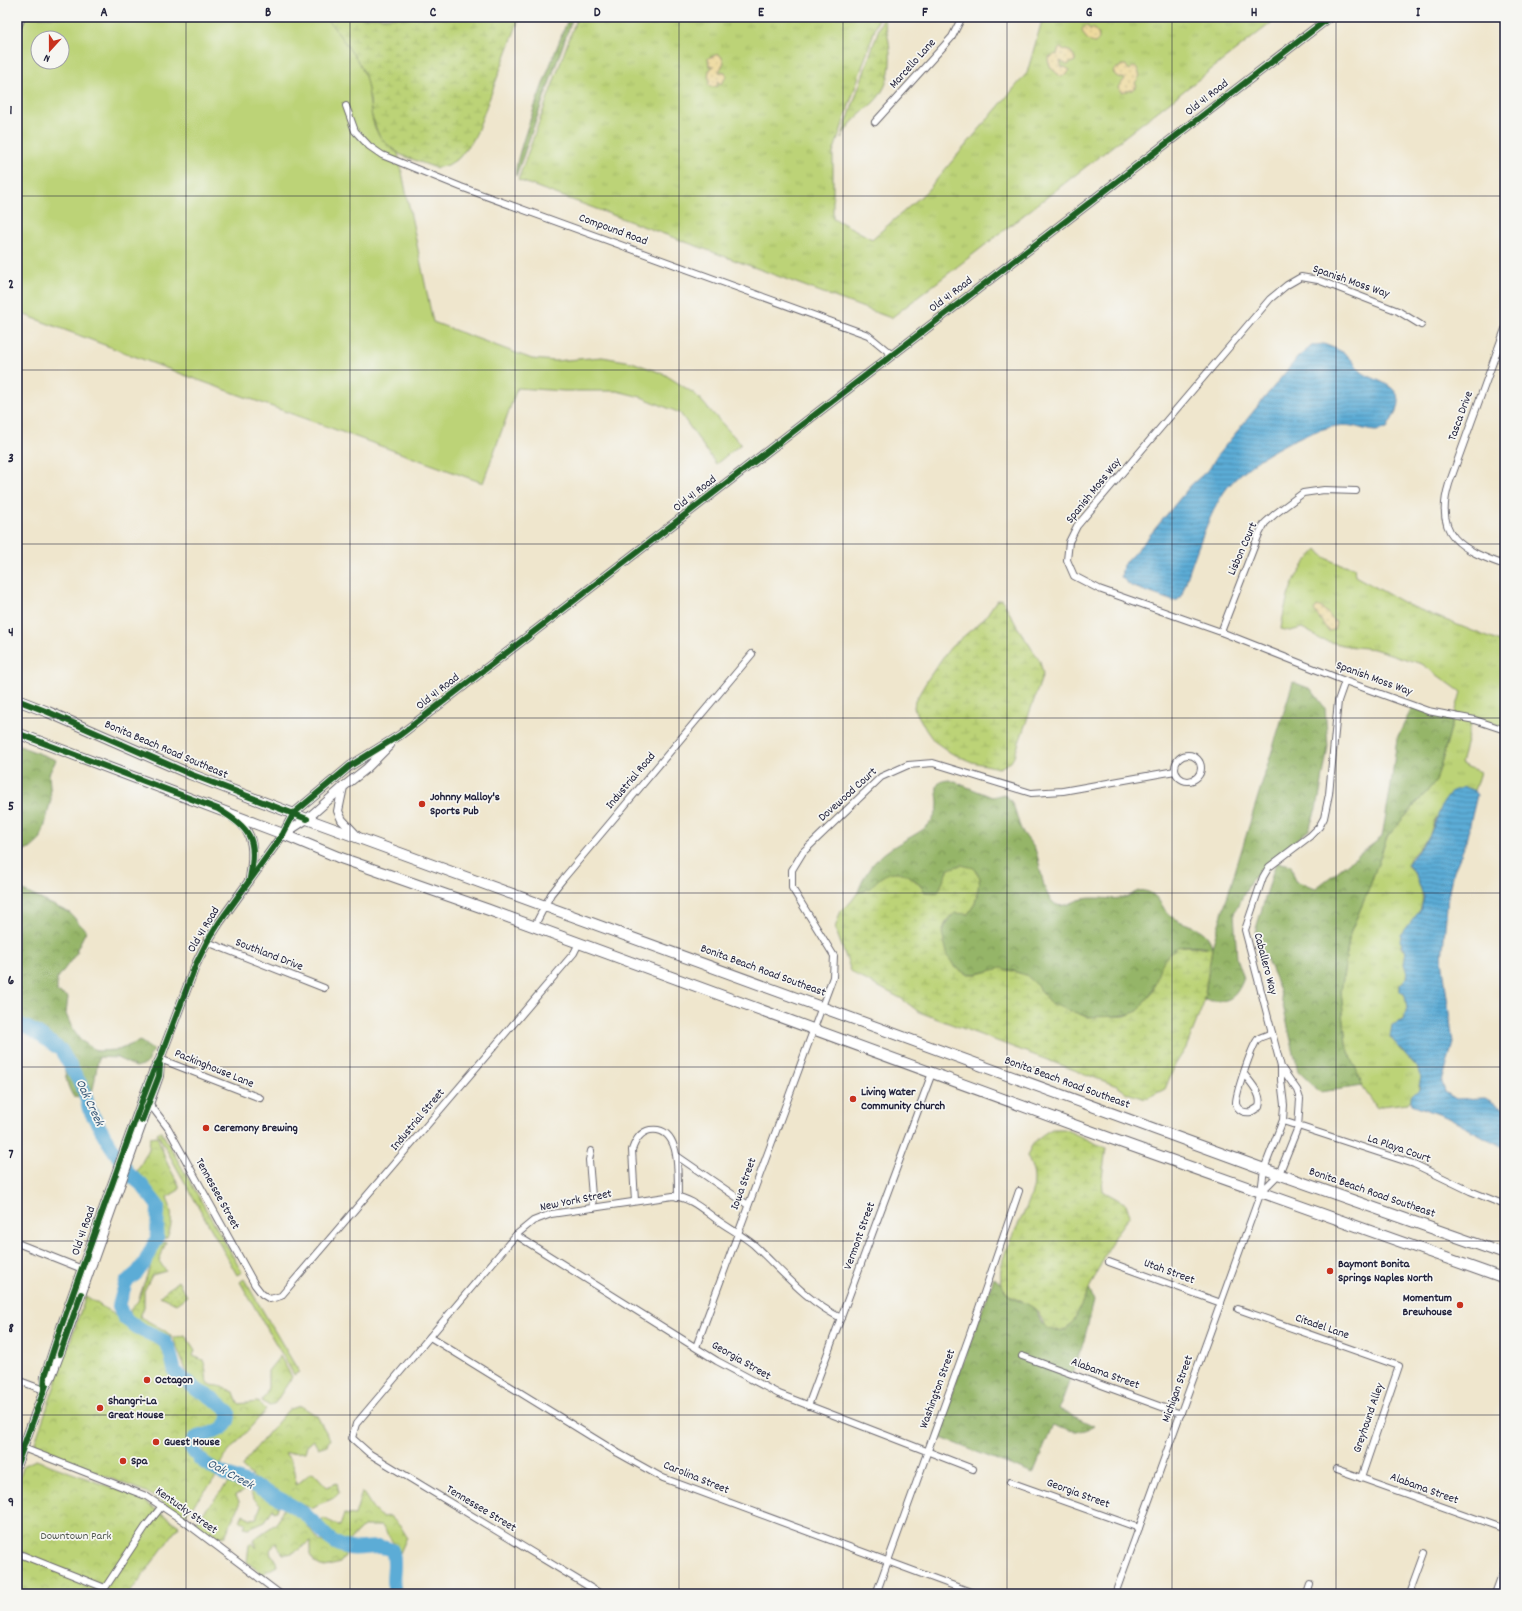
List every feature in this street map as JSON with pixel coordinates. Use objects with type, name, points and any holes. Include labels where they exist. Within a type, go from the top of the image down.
[{"type":"main road","name":"Bonita Beach Road Southeast","points":[[17,700],[190,774],[307,819],[1279,1174],[1505,1254]]},
{"type":"main road","points":[[17,733],[405,882],[579,943],[932,1073],[1505,1279]]},
{"type":"street","points":[[17,30],[22,17]]},
{"type":"street","name":"Marcello Lane","points":[[875,122],[952,37],[962,17]]},
{"type":"street","name":"Old 41 Road","points":[[17,1464],[44,1390],[45,1376],[86,1270],[153,1072],[160,1059],[191,978],[207,942],[283,834],[294,813],[350,766],[400,735],[891,354],[1330,17]]},
{"type":"street","name":"Compound Road","points":[[346,106],[355,131],[369,146],[382,155],[461,187],[868,335],[891,354]]},
{"type":"street","name":"Spanish Moss Way","points":[[1422,326],[1398,311],[1318,280],[1301,277],[1287,285],[1266,304],[1077,526],[1069,542],[1067,560],[1074,576],[1099,589],[1221,632],[1345,681],[1428,711],[1474,720],[1505,730]]},
{"type":"street","name":"Tasca Drive","points":[[1505,329],[1448,484],[1445,494],[1444,512],[1444,517],[1455,540],[1466,548],[1505,565]]},
{"type":"street","name":"Lisbon Court","points":[[1221,632],[1259,534],[1265,523],[1274,514],[1303,493],[1324,490],[1356,491]]},
{"type":"street","name":"Industrial Road","points":[[534,927],[552,894],[576,862],[752,654]]},
{"type":"street","name":"Caballero Way","points":[[1261,1192],[1264,1168],[1282,1121],[1284,1105],[1281,1067],[1245,930],[1263,877],[1269,867],[1310,836],[1324,818],[1329,794],[1338,701],[1345,681]]},
{"type":"street","name":"Old 41 Road","points":[[283,834],[307,819],[366,769],[400,735]]},
{"type":"street","points":[[1186,755],[1198,760],[1201,767],[1199,776],[1188,782],[1179,778],[1175,771],[1179,759],[1186,755]]},
{"type":"street","name":"Dovewood Court","points":[[813,1029],[833,977],[834,956],[792,888],[792,870],[803,852],[881,777],[908,765],[933,763],[1031,793],[1063,791],[1175,771]]},
{"type":"street","points":[[343,787],[338,811],[342,820],[359,837]]},
{"type":"street","points":[[218,809],[238,821],[250,836],[253,848],[253,861],[249,882]]},
{"type":"street","name":"Southland Drive","points":[[207,942],[324,988]]},
{"type":"street","name":"Industrial Street","points":[[266,1296],[270,1299],[281,1296],[305,1270],[574,953],[579,943]]},
{"type":"street","name":"Iowa Street","points":[[696,1346],[813,1029]]},
{"type":"street","points":[[1244,1074],[1260,1099],[1258,1107],[1251,1112],[1240,1110],[1236,1106],[1236,1099],[1244,1074],[1258,1039],[1272,1033]]},
{"type":"street","name":"Old 41 Road","points":[[129,1146],[149,1103],[158,1076],[160,1059]]},
{"type":"street","name":"Packinghouse Lane","points":[[160,1059],[260,1098]]},
{"type":"street","name":"Caballero Way","points":[[1261,1192],[1279,1174],[1298,1127],[1300,1099],[1297,1090],[1281,1067]]},
{"type":"street","name":"Vermont Street","points":[[808,1406],[932,1073]]},
{"type":"street","name":"Tennessee Street","points":[[149,1103],[168,1128],[252,1279],[262,1294],[266,1296]]},
{"type":"street","name":"La Playa Court","points":[[1282,1121],[1414,1164],[1470,1191],[1505,1205]]},
{"type":"street","points":[[635,1201],[632,1150],[637,1139],[645,1132],[660,1131],[672,1140],[676,1156],[678,1197]]},
{"type":"street","points":[[591,1151],[589,1160],[593,1208]]},
{"type":"street","points":[[676,1156],[748,1205]]},
{"type":"street","name":"Washington Street","points":[[876,1594],[989,1280],[1019,1191]]},
{"type":"street","name":"Michigan Street","points":[[1116,1594],[1261,1192]]},
{"type":"street","name":"New York Street","points":[[352,1438],[356,1424],[516,1235],[524,1228],[542,1217],[635,1201],[678,1197],[692,1202],[738,1233],[754,1245],[795,1286],[831,1313],[841,1318]]},
{"type":"street","name":"Georgia Street","points":[[516,1235],[566,1268],[749,1379],[808,1406],[973,1469]]},
{"type":"street","points":[[17,1243],[86,1270]]},
{"type":"street","name":"Utah Street","points":[[1110,1262],[1221,1303]]},
{"type":"street","name":"Citadel Lane","points":[[1238,1309],[1399,1366]]},
{"type":"street","name":"Carolina Street","points":[[430,1337],[618,1453],[663,1478],[976,1594]]},
{"type":"street","name":"Alabama Street","points":[[1022,1356],[1181,1414]]},
{"type":"street","name":"Greyhound Alley","points":[[1361,1478],[1399,1366]]},
{"type":"street","points":[[17,1380],[44,1390]]},
{"type":"street","name":"Tennessee Street","points":[[352,1438],[373,1456],[601,1594]]},
{"type":"street","name":"Kentucky Street","points":[[23,1448],[146,1496],[162,1506],[277,1593]]},
{"type":"street","name":"Alabama Street","points":[[1336,1469],[1505,1529]]},
{"type":"street","name":"Georgia Street","points":[[1010,1482],[1139,1528]]},
{"type":"street","points":[[101,1594],[146,1526],[162,1506]]},
{"type":"street","points":[[17,1553],[105,1588]]},
{"type":"street","points":[[1410,1594],[1425,1553]]},
{"type":"street","points":[[1495,1594],[1505,1566]]},
{"type":"street","points":[[1307,1594],[1310,1585]]},
{"type":"green space","points":[[22,17],[326,17],[352,53],[364,73],[372,117],[379,136],[387,145],[398,153],[433,322],[532,359],[555,361],[602,357],[632,362],[664,374],[695,394],[741,444],[716,464],[680,413],[641,397],[617,391],[564,391],[517,388],[483,483],[187,376],[17,312],[17,31]]},
{"type":"green space","points":[[326,17],[520,17],[475,137],[459,158],[448,165],[436,168],[401,155],[380,139],[371,114],[370,100],[363,71]]},
{"type":"green space","points":[[569,17],[573,17],[516,176],[516,166],[528,125]]},
{"type":"green space","points":[[577,17],[879,17],[833,153],[833,218],[872,239],[926,192],[1027,73],[1043,17],[1279,17],[891,318],[518,180]]},
{"type":"green space","points":[[883,17],[890,50],[889,73],[886,83],[874,102],[851,123],[841,139]]},
{"type":"green space","points":[[1317,549],[1329,560],[1354,567],[1355,576],[1408,605],[1505,644],[1505,727],[1473,717],[1461,764],[1480,772],[1474,791],[1473,790],[1435,819],[1429,837],[1410,858],[1407,866],[1418,881],[1421,890],[1422,904],[1417,916],[1401,935],[1402,947],[1406,951],[1404,964],[1408,976],[1400,985],[1400,991],[1405,995],[1407,1008],[1403,1020],[1398,1022],[1390,1037],[1417,1067],[1421,1075],[1419,1089],[1408,1103],[1381,1106],[1377,1108],[1363,1088],[1346,1044],[1341,991],[1350,933],[1368,891],[1387,837],[1436,781],[1461,692],[1422,664],[1374,649],[1347,646],[1318,639],[1313,634],[1302,628],[1290,631],[1281,629],[1285,606],[1296,577]]},
{"type":"green space","points":[[1002,599],[1018,628],[1040,661],[1043,674],[1014,757],[1011,762],[999,768],[972,762],[951,753],[934,741],[914,708],[915,701],[928,679],[951,647],[984,619],[996,601]]},
{"type":"green space","points":[[1293,682],[1311,689],[1325,708],[1328,746],[1319,799],[1309,830],[1276,856],[1252,879],[1234,913],[1237,959],[1244,978],[1237,992],[1229,999],[1219,1001],[1204,1000],[1212,948],[1195,945],[1183,946],[1174,950],[1168,956],[1155,986],[1137,1012],[1127,1015],[1097,1017],[1082,1015],[1052,1004],[1044,998],[1027,977],[1014,971],[1005,969],[972,974],[964,973],[957,969],[950,961],[942,942],[942,935],[946,923],[955,912],[968,914],[975,903],[980,878],[949,869],[939,893],[925,892],[916,881],[907,876],[883,876],[875,885],[866,891],[858,892],[866,874],[876,860],[890,849],[919,832],[929,824],[937,809],[938,785],[940,782],[950,780],[992,797],[1004,794],[1008,798],[1014,806],[1021,829],[1036,852],[1048,896],[1057,905],[1067,905],[1088,898],[1121,898],[1137,891],[1145,891],[1155,896],[1167,913],[1175,919],[1203,932],[1210,941],[1212,947]]},
{"type":"green space","points":[[1413,706],[1454,717],[1436,781],[1387,837],[1368,891],[1350,933],[1341,991],[1346,1044],[1363,1086],[1320,1092],[1298,1071],[1279,988],[1255,932],[1276,862],[1291,865],[1295,881],[1316,888],[1382,837],[1397,738]]},
{"type":"green space","points":[[17,745],[56,760],[49,774],[51,799],[40,840],[30,849],[17,851]]},
{"type":"green space","points":[[961,865],[974,868],[980,878],[975,903],[968,914],[955,913],[946,921],[942,933],[948,957],[955,967],[966,974],[978,974],[1001,968],[1026,975],[1035,983],[1050,1003],[1087,1017],[1125,1016],[1138,1011],[1153,991],[1160,967],[1167,956],[1177,947],[1189,946],[1212,948],[1203,1005],[1186,1048],[1175,1065],[1165,1089],[1145,1099],[1127,1093],[1117,1086],[919,1012],[902,999],[851,971],[835,928],[841,910],[851,902],[858,892],[869,889],[883,876],[895,872],[912,878],[925,892],[938,892],[949,869]]},
{"type":"green space","points":[[17,888],[70,913],[86,931],[76,951],[78,951],[57,979],[57,992],[68,997],[66,1014],[72,1028],[80,1040],[97,1051],[118,1050],[140,1041],[153,1050],[146,1064],[136,1067],[117,1058],[99,1057],[93,1088],[89,1098],[73,1096],[66,1080],[63,1059],[58,1049],[49,1040],[32,1033],[20,1032],[17,1081]]},
{"type":"green space","points":[[1052,1129],[1064,1129],[1106,1148],[1102,1178],[1103,1191],[1126,1204],[1130,1215],[1115,1235],[1074,1320],[1066,1330],[1051,1330],[1047,1328],[1044,1325],[1039,1313],[1035,1309],[1006,1292],[1001,1280],[1001,1267],[1005,1252],[1032,1192],[1034,1176],[1027,1156],[1036,1140]]},
{"type":"green space","points":[[161,1131],[242,1272],[237,1275],[157,1133]]},
{"type":"green space","points":[[157,1136],[168,1165],[179,1185],[179,1190],[167,1197],[172,1218],[167,1238],[163,1238],[160,1230],[158,1201],[151,1191],[135,1175],[149,1149],[150,1137]]},
{"type":"green space","points":[[166,1242],[159,1261],[166,1271],[152,1275],[144,1291],[144,1307],[140,1317],[164,1330],[171,1336],[171,1340],[151,1332],[130,1318],[130,1310],[138,1301],[158,1244]]},
{"type":"green space","points":[[994,1278],[1003,1285],[1006,1292],[1011,1297],[1030,1305],[1038,1315],[1042,1324],[1074,1320],[1089,1289],[1094,1301],[1083,1344],[1059,1409],[1094,1426],[1089,1429],[1074,1431],[1053,1425],[1033,1474],[936,1436]]},
{"type":"green space","points":[[244,1279],[299,1372],[294,1375],[240,1282]]},
{"type":"green space","points":[[178,1281],[187,1296],[176,1304],[160,1296]]},
{"type":"green space","points":[[86,1296],[141,1332],[162,1341],[173,1375],[197,1394],[213,1401],[227,1414],[224,1426],[192,1437],[190,1443],[191,1455],[198,1462],[220,1473],[184,1516],[146,1492],[39,1451],[34,1445]]},
{"type":"green space","points":[[185,1335],[195,1350],[193,1356],[203,1360],[208,1385],[219,1386],[234,1392],[238,1404],[258,1402],[266,1410],[224,1457],[220,1468],[203,1457],[203,1442],[206,1436],[225,1432],[233,1417],[218,1399],[199,1391],[188,1375],[173,1338]]},
{"type":"green space","points":[[280,1356],[292,1377],[275,1403],[270,1406],[261,1401],[266,1395],[268,1387],[268,1371]]},
{"type":"green space","points":[[301,1406],[317,1416],[330,1439],[327,1445],[318,1448],[313,1440],[307,1445],[305,1452],[285,1453],[294,1468],[296,1476],[295,1485],[313,1472],[327,1487],[337,1483],[339,1493],[330,1500],[312,1508],[300,1504],[263,1486],[242,1467],[245,1461],[289,1409]]},
{"type":"green space","name":"Downtown Park","points":[[36,1460],[138,1497],[179,1526],[129,1594],[17,1594],[17,1484],[24,1465]]},
{"type":"green space","points":[[228,1483],[246,1486],[243,1492],[235,1495],[239,1501],[239,1506],[225,1536],[212,1538],[194,1524]]},
{"type":"green space","points":[[254,1489],[260,1494],[265,1495],[270,1501],[277,1500],[279,1504],[277,1511],[274,1512],[273,1509],[265,1521],[249,1528],[244,1527],[246,1523],[240,1521],[243,1514],[251,1519],[257,1518],[261,1506],[253,1498],[250,1490]]},
{"type":"green space","points":[[362,1492],[378,1514],[382,1517],[390,1516],[401,1527],[407,1537],[400,1553],[382,1526],[364,1526],[344,1545],[333,1539],[325,1530],[321,1523],[323,1518],[340,1526],[344,1514],[355,1515]]},
{"type":"green space","points":[[287,1506],[304,1521],[320,1542],[326,1542],[345,1549],[345,1556],[340,1563],[325,1567],[315,1563],[310,1555],[310,1541],[297,1550],[287,1554],[283,1554],[276,1543],[270,1550],[271,1556],[275,1558],[277,1566],[264,1573],[265,1576],[247,1562],[249,1545],[251,1542],[257,1548],[254,1541],[259,1535],[277,1522],[283,1509]]},
{"type":"sand","points":[[1086,26],[1090,29],[1090,31],[1093,28],[1098,33],[1099,39],[1095,43],[1088,40],[1083,34],[1082,29]]},
{"type":"sand","points":[[1060,48],[1071,52],[1075,58],[1075,61],[1067,65],[1060,61],[1062,68],[1065,67],[1070,70],[1067,74],[1061,77],[1051,68],[1048,61],[1050,56],[1052,57],[1055,54],[1057,55]]},
{"type":"sand","points":[[718,54],[724,62],[719,72],[725,73],[727,76],[721,84],[717,81],[718,86],[710,87],[708,85],[710,80],[708,78],[709,70],[714,66],[709,66],[708,58]]},
{"type":"sand","points":[[1121,65],[1126,65],[1129,70],[1133,67],[1137,68],[1140,76],[1135,83],[1137,86],[1132,90],[1121,92],[1118,87],[1125,79],[1116,76],[1113,72]]},
{"type":"sand","points":[[1317,606],[1322,608],[1336,622],[1334,630],[1328,631],[1314,610]]},
{"type":"water","points":[[1324,344],[1337,349],[1349,357],[1363,373],[1384,383],[1394,390],[1399,400],[1399,404],[1387,429],[1375,431],[1342,425],[1322,429],[1292,441],[1262,457],[1237,477],[1220,498],[1207,524],[1195,554],[1182,594],[1178,600],[1173,601],[1131,586],[1121,577],[1123,565],[1145,541],[1191,485],[1210,468],[1216,457],[1298,357],[1313,345]]},
{"type":"water","points":[[1464,787],[1473,790],[1477,795],[1465,845],[1452,876],[1448,896],[1442,959],[1453,1043],[1442,1082],[1445,1092],[1456,1099],[1485,1098],[1505,1109],[1505,1148],[1446,1117],[1412,1104],[1411,1097],[1419,1089],[1421,1075],[1417,1067],[1390,1037],[1392,1025],[1403,1020],[1407,1008],[1405,995],[1400,991],[1400,985],[1408,976],[1404,964],[1406,951],[1400,941],[1401,935],[1421,909],[1424,897],[1415,874],[1407,864],[1429,837],[1443,803],[1452,791]]},
{"type":"waterway","name":"Oak Creek","points":[[17,1023],[34,1031],[61,1050],[84,1090],[89,1109],[107,1140],[130,1175],[141,1184],[158,1206],[157,1238],[145,1262],[137,1273],[126,1282],[119,1306],[124,1318],[141,1330],[163,1340],[169,1348],[175,1372],[197,1390],[214,1399],[229,1412],[229,1419],[222,1428],[218,1431],[194,1439],[191,1448],[204,1463],[224,1474],[263,1490],[287,1502],[304,1513],[327,1537],[336,1543],[348,1548],[379,1547],[392,1550],[394,1556],[393,1583],[396,1594]]},
{"type":"cycle path","points":[[44,1390],[45,1376],[61,1327],[143,1098],[153,1072],[160,1059],[196,964],[219,923],[283,834],[294,813],[350,766],[400,735],[1330,17]]},
{"type":"cycle path","points":[[17,700],[190,774],[307,819]]},
{"type":"cycle path","points":[[17,733],[218,809],[245,829],[249,836],[253,854],[250,878]]},
{"type":"cycle path","points":[[142,1120],[159,1076],[160,1065]]},
{"type":"cycle path","points":[[60,1354],[81,1294]]},
{"type":"cycle path","points":[[17,1464],[46,1385]]},
{"type":"place","name":"Johnny Malloy's Sports Pub","points":[[422,804]]},
{"type":"place","name":"Living Water Community Church","points":[[853,1099]]},
{"type":"place","name":"Ceremony Brewing","points":[[206,1128]]},
{"type":"place","name":"Baymont Bonita Springs Naples North","points":[[1330,1271]]},
{"type":"place","name":"Momentum Brewhouse","points":[[1460,1305]]},
{"type":"place","name":"Octagon","points":[[147,1380]]},
{"type":"place","name":"Shangri-La Great House","points":[[100,1408]]},
{"type":"place","name":"Guest House","points":[[156,1442]]},
{"type":"place","name":"Spa","points":[[123,1461]]}]
